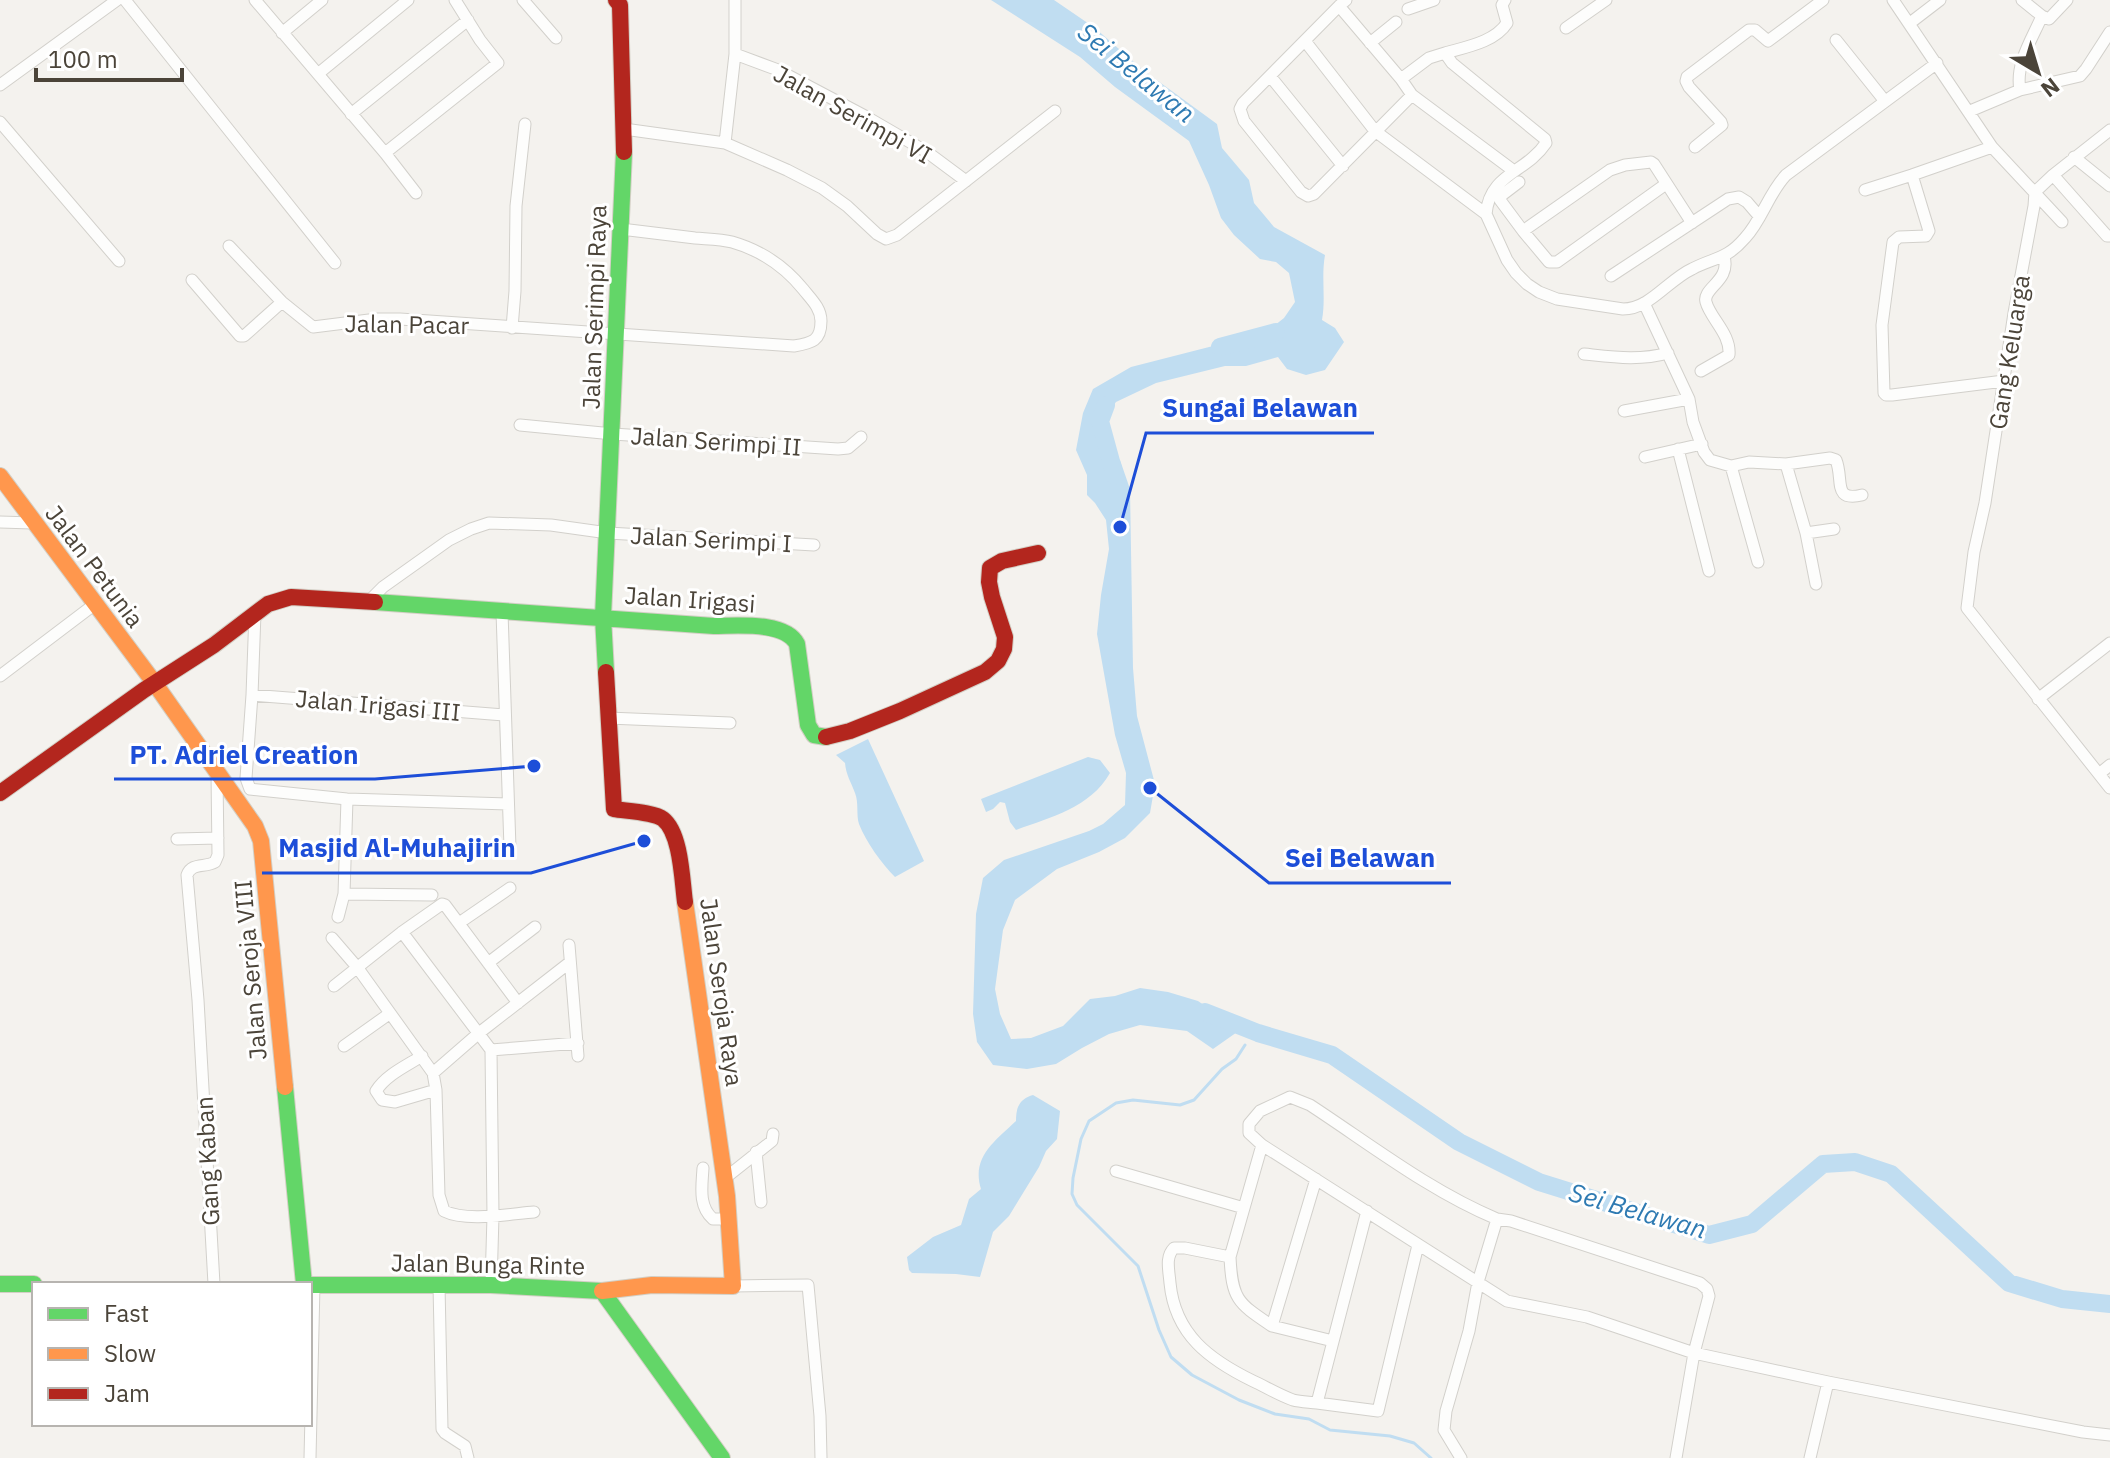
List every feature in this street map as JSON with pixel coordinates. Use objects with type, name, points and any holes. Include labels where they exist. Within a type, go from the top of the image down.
[{"type":"street","points":[[1,81],[117,0]]},
{"type":"street","points":[[125,0],[335,263]]},
{"type":"street","points":[[255,0],[416,193]]},
{"type":"street","points":[[282,33],[322,0]]},
{"type":"street","points":[[319,73],[408,0]]},
{"type":"street","points":[[385,153],[498,63],[455,0]]},
{"type":"street","points":[[523,0],[556,38]]},
{"type":"street","points":[[725,143],[735,54],[735,0]]},
{"type":"street","points":[[1408,9],[1434,0]]},
{"type":"street","points":[[1401,79],[1429,58],[1480,43],[1501,31],[1507,23],[1502,5],[1505,0]]},
{"type":"street","points":[[1566,28],[1606,0]]},
{"type":"street","points":[[1695,147],[1722,125],[1689,87],[1687,77],[1749,30],[1755,30],[1768,41],[1823,0]]},
{"type":"street","points":[[1893,0],[1992,147],[2062,222]]},
{"type":"street","points":[[1910,23],[1940,0]]},
{"type":"street","points":[[2022,0],[2049,19],[2067,0]]},
{"type":"street","name":"Jalan Serimpi Raya","points":[[603,617],[621,229],[623,2]]},
{"type":"street","points":[[1412,95],[1314,194],[1305,195],[1244,121],[1241,106],[1342,3],[1412,95],[1516,177]]},
{"type":"street","points":[[2020,90],[2019,69],[2042,16]]},
{"type":"street","points":[[351,114],[468,20]]},
{"type":"street","points":[[1370,43],[1396,22]]},
{"type":"street","points":[[1970,111],[2020,90],[2080,76],[2110,32]]},
{"type":"street","points":[[1836,40],[1884,100]]},
{"type":"street","points":[[1305,41],[1375,131],[1486,214],[1516,273],[1539,292],[1557,299],[1623,309],[1632,309],[1644,303],[1691,269],[1724,257],[1756,225],[1774,187],[1786,175],[1937,63]]},
{"type":"street","points":[[1445,53],[1452,63],[1545,139],[1546,143],[1539,153],[1500,200],[1549,262],[1557,262],[1666,184]]},
{"type":"street","name":"Jalan Serimpi VI","points":[[735,54],[778,70],[852,109],[927,152],[966,181]]},
{"type":"street","points":[[1270,76],[1343,166]]},
{"type":"street","points":[[624,129],[725,143],[822,188],[886,239],[897,235],[1055,111]]},
{"type":"street","points":[[0,122],[119,261]]},
{"type":"street","points":[[512,328],[516,206],[525,124]]},
{"type":"street","points":[[2035,192],[2110,130]]},
{"type":"street","points":[[1865,190],[1992,147]]},
{"type":"street","points":[[2074,157],[2110,186]]},
{"type":"street","points":[[1523,231],[1610,170],[1651,162],[1692,223]]},
{"type":"street","points":[[1912,175],[1929,231],[1926,236],[1899,237],[1893,242],[1882,325],[1884,393],[1892,395],[2004,381]]},
{"type":"street","points":[[2053,175],[2110,236]]},
{"type":"street","points":[[1486,214],[1492,191],[1516,177]]},
{"type":"street","name":"Gang Keluarga","points":[[2035,192],[1967,608],[2038,699]]},
{"type":"street","points":[[1611,276],[1735,196],[1747,202],[1759,216]]},
{"type":"street","name":"Jalan Pacar","points":[[229,246],[282,302],[313,327],[377,319],[794,346],[808,344],[821,332],[821,313],[817,306],[794,279],[767,257],[732,242],[621,229]]},
{"type":"street","points":[[1701,371],[1729,355],[1730,349],[1720,324],[1706,302],[1706,296],[1725,272],[1724,257]]},
{"type":"street","points":[[192,280],[240,336],[244,336],[282,302]]},
{"type":"street","points":[[1644,303],[1689,399],[1693,422],[1706,457],[1731,466],[1749,462],[1786,464],[1830,458],[1838,464],[1845,495],[1850,498],[1862,495]]},
{"type":"street","points":[[1584,354],[1628,359],[1668,353]]},
{"type":"street","points":[[1624,411],[1689,399]]},
{"type":"street","name":"Jalan Serimpi II","points":[[520,425],[838,449],[848,448],[861,437]]},
{"type":"street","points":[[1645,457],[1702,444]]},
{"type":"street","points":[[1678,449],[1709,571]]},
{"type":"street","points":[[1786,464],[1806,533],[1816,584]]},
{"type":"street","points":[[1731,466],[1758,562]]},
{"type":"street","name":"Jalan Petunia","points":[[0,476],[154,683]]},
{"type":"street","points":[[0,522],[32,523]]},
{"type":"street","name":"Jalan Serimpi I","points":[[367,603],[383,587],[449,540],[489,523],[814,545]]},
{"type":"street","points":[[1806,533],[1834,529]]},
{"type":"street","name":"Jalan Irigasi","points":[[0,793],[268,604],[291,597],[714,626],[753,626],[785,631],[793,636],[797,644],[810,731],[819,737],[832,736],[860,728],[998,665],[1006,653],[1005,636],[987,579],[990,568],[1002,561],[1038,553]]},
{"type":"street","points":[[0,676],[95,604]]},
{"type":"street","points":[[502,612],[510,848]]},
{"type":"street","points":[[250,789],[246,778],[255,613]]},
{"type":"street","name":"Jalan Seroja Raya","points":[[603,617],[614,809],[665,820],[677,843],[724,1179],[733,1286]]},
{"type":"street","points":[[2110,643],[2038,699],[2110,788]]},
{"type":"street","name":"Jalan Seroja VIII","points":[[154,683],[255,826],[261,841],[309,1282]]},
{"type":"street","name":"Jalan Irigasi III","points":[[252,695],[504,715]]},
{"type":"street","points":[[608,718],[730,723]]},
{"type":"street","points":[[2099,774],[2110,765]]},
{"type":"street","points":[[177,839],[218,838],[217,774]]},
{"type":"street","points":[[250,789],[347,799],[508,804]]},
{"type":"street","points":[[238,803],[250,789]]},
{"type":"street","points":[[338,917],[344,894],[347,799]]},
{"type":"street","name":"Gang Kaban","points":[[214,1282],[187,875],[196,866],[208,866],[215,862],[218,838]]},
{"type":"street","points":[[459,923],[510,888]]},
{"type":"street","points":[[344,894],[432,895]]},
{"type":"street","points":[[334,986],[442,904],[518,1003]]},
{"type":"street","points":[[488,963],[535,927]]},
{"type":"street","points":[[402,932],[491,1050],[491,1285]]},
{"type":"street","points":[[332,938],[357,967],[433,1073],[439,1195],[444,1211],[449,1214],[493,1216],[534,1212]]},
{"type":"street","points":[[569,945],[578,1056]]},
{"type":"street","points":[[433,1073],[569,963]]},
{"type":"street","points":[[344,1046],[389,1014]]},
{"type":"street","points":[[491,1050],[578,1043]]},
{"type":"street","points":[[422,1056],[391,1075],[376,1091],[382,1100],[395,1102],[436,1090]]},
{"type":"street","points":[[1676,1458],[1694,1353],[1709,1296],[1700,1283],[1497,1219],[1467,1206],[1310,1105],[1290,1097],[1260,1111],[1252,1119],[1249,1133],[1262,1145],[1507,1301],[1587,1317],[1694,1353],[1828,1382],[2110,1435]]},
{"type":"street","points":[[724,1179],[772,1141],[773,1134]]},
{"type":"street","points":[[1262,1145],[1230,1257],[1235,1294],[1248,1310],[1272,1326],[1333,1341]]},
{"type":"street","points":[[756,1152],[761,1202]]},
{"type":"street","points":[[703,1168],[701,1197],[705,1211],[713,1219],[729,1219]]},
{"type":"street","points":[[1116,1171],[1244,1208]]},
{"type":"street","points":[[1272,1326],[1316,1179]]},
{"type":"street","points":[[1317,1403],[1367,1211]]},
{"type":"street","points":[[1461,1458],[1444,1430],[1451,1388],[1497,1219]]},
{"type":"street","points":[[1230,1257],[1185,1248],[1174,1248],[1169,1253],[1171,1288],[1179,1317],[1194,1341],[1226,1368],[1294,1400],[1378,1411],[1418,1245]]},
{"type":"street","points":[[0,1284],[32,1284]]},
{"type":"street","name":"Jalan Bunga Rinte","points":[[312,1285],[491,1285],[602,1291],[722,1458]]},
{"type":"street","points":[[439,1285],[442,1429],[465,1446],[468,1458]]},
{"type":"street","points":[[602,1291],[652,1285],[808,1285],[821,1458]]},
{"type":"street","points":[[1810,1458],[1828,1382]]},
{"type":"street","points":[[310,1426],[310,1458]]},
{"type":"water","points":[[991,0],[1054,0],[1095,28],[1143,70],[1217,124],[1222,148],[1249,180],[1254,203],[1274,227],[1325,255],[1322,320],[1335,328],[1344,342],[1325,370],[1306,375],[1287,369],[1278,357],[1246,366],[1225,366],[1156,383],[1116,402],[1101,422],[1105,449],[1120,460],[1130,489],[1133,668],[1137,716],[1155,784],[1150,813],[1125,838],[1057,869],[1015,900],[1003,930],[995,989],[1000,1014],[1011,1039],[1031,1038],[1063,1026],[1090,999],[1115,996],[1140,988],[1198,1001],[1240,1030],[1213,1049],[1187,1031],[1140,1025],[1109,1034],[1056,1064],[1027,1069],[993,1065],[977,1042],[973,1014],[976,914],[983,878],[1004,860],[1089,831],[1103,824],[1125,805],[1126,773],[1115,735],[1097,634],[1109,549],[1106,520],[1087,495],[1087,475],[1076,450],[1083,413],[1093,389],[1131,367],[1248,340],[1265,333],[1284,318],[1295,302],[1289,273],[1276,262],[1260,259],[1221,218],[1189,141],[1080,57]]},
{"type":"water","points":[[868,739],[924,861],[895,877],[862,831],[856,797],[845,763],[836,755]]},
{"type":"water","points":[[1088,757],[1100,760],[1110,773],[1092,795],[1069,810],[1016,830],[1010,822],[1005,803],[1000,802],[986,812],[981,799]]},
{"type":"water","points":[[1033,1095],[1060,1111],[1057,1139],[1046,1151],[1009,1216],[993,1232],[980,1277],[912,1273],[907,1257],[933,1237],[961,1225],[969,1199],[981,1189],[979,1168],[982,1159],[993,1143],[1016,1121],[1021,1102]]},
{"type":"waterway","name":"Sei Belawan","points":[[1220,347],[1276,332]]},
{"type":"waterway","name":"Sei Belawan","points":[[1106,405],[1100,421],[1115,476]]},
{"type":"waterway","name":"Sei Belawan","points":[[1205,1012],[1258,1033],[1332,1055],[1459,1142],[1539,1182],[1709,1235],[1752,1224],[1823,1164],[1855,1162],[1891,1174],[2009,1283],[2062,1299],[2110,1304]]},
{"type":"waterway","points":[[1245,1045],[1236,1059],[1222,1069],[1194,1100],[1180,1105],[1133,1100],[1116,1103],[1089,1121],[1081,1139],[1072,1194],[1077,1205],[1138,1266],[1171,1357],[1192,1375],[1239,1400],[1275,1414],[1309,1419],[1330,1430],[1390,1436],[1414,1443],[1431,1458]]},
{"type":"traffic: fast","points":[[606,672],[603,617],[624,152]]},
{"type":"traffic: fast","points":[[375,602],[772,628],[782,631],[797,644],[808,725],[814,735],[826,737]]},
{"type":"traffic: fast","points":[[285,1087],[304,1282]]},
{"type":"traffic: fast","points":[[0,1284],[32,1284]]},
{"type":"traffic: fast","points":[[312,1285],[491,1285],[602,1291],[722,1458]]},
{"type":"traffic: slow","points":[[0,476],[153,681],[255,826],[261,841],[285,1087]]},
{"type":"traffic: slow","points":[[602,1291],[652,1285],[733,1286],[727,1196],[685,902]]},
{"type":"traffic: jam","points":[[616,0],[620,5],[624,152]]},
{"type":"traffic: jam","points":[[826,737],[900,711],[985,672],[998,661],[1005,637],[992,597],[990,568],[1002,561],[1038,553]]},
{"type":"traffic: jam","points":[[0,793],[268,604],[291,597],[375,602]]},
{"type":"traffic: jam","points":[[606,672],[614,809],[653,815],[669,826],[680,858],[685,902]]},
{"type":"place","name":"Sungai Belawan","points":[[1120,527]]},
{"type":"place","name":"PT. Adriel Creation","points":[[534,766]]},
{"type":"place","name":"Sei Belawan","points":[[1150,788]]},
{"type":"place","name":"Masjid Al-Muhajirin","points":[[644,841]]}]
